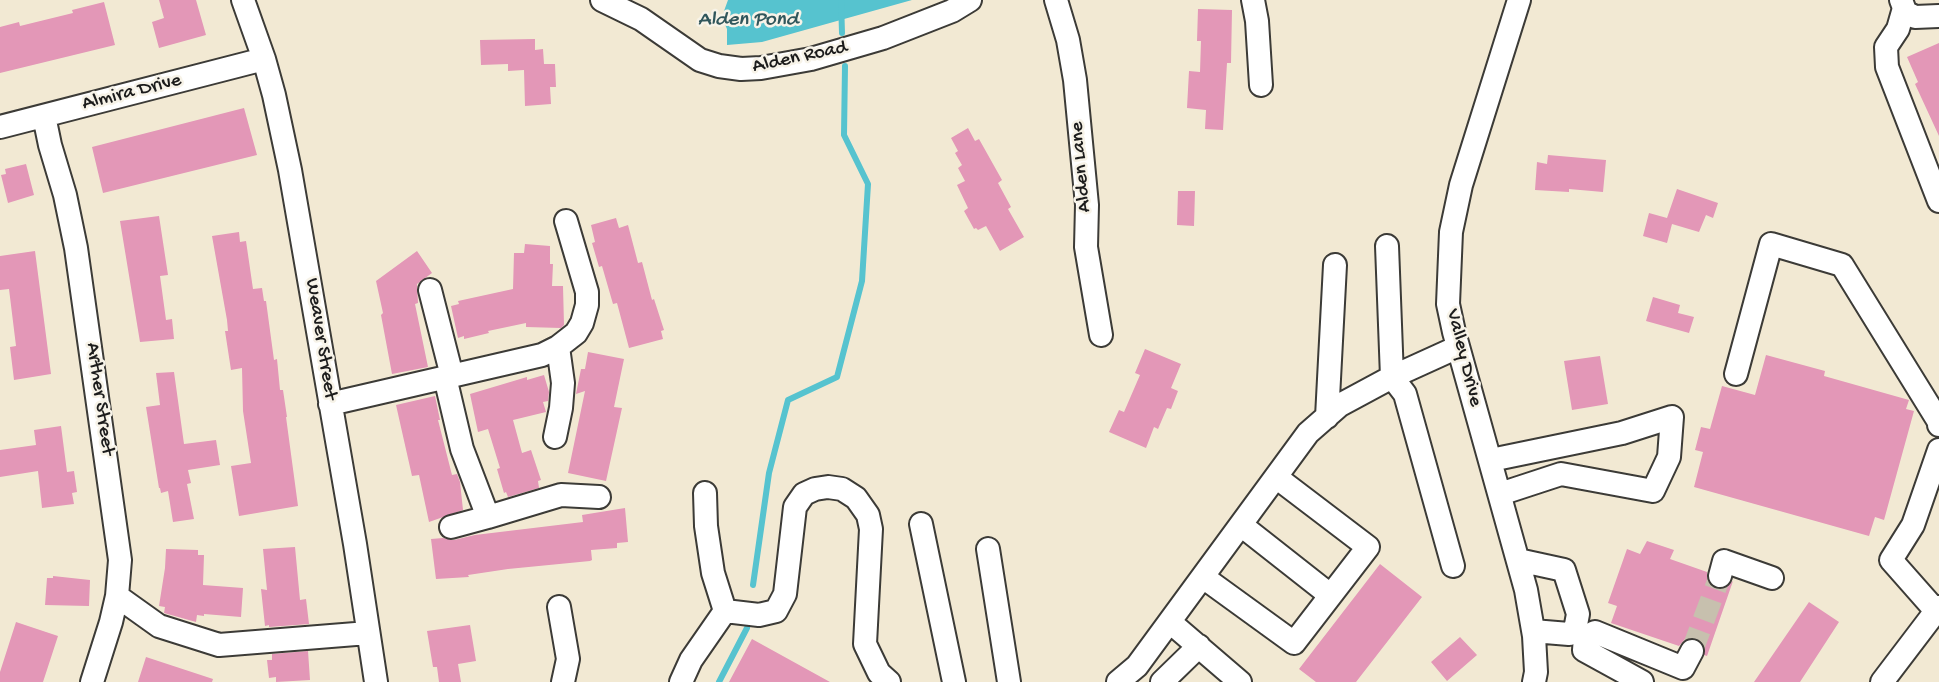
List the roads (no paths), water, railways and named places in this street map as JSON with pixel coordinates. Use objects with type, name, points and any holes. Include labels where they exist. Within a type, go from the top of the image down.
[{"type":"street","name":"Weaver Street","points":[[243,0],[274,95],[290,170],[311,280],[316,326],[355,544],[376,682]]},
{"type":"street","name":"Alden Road","points":[[602,0],[641,19],[700,60],[741,69],[761,68],[811,59],[883,38],[952,11],[970,0]]},
{"type":"street","name":"Alden Lane","points":[[1056,0],[1068,40],[1075,80],[1087,205],[1086,247],[1101,335]]},
{"type":"street","points":[[1254,0],[1261,85]]},
{"type":"street","name":"Valley Drive","points":[[1519,0],[1461,185],[1451,232],[1449,304],[1458,347],[1526,590],[1533,631],[1536,672],[1534,682]]},
{"type":"street","points":[[1902,5],[1915,17],[1939,16]]},
{"type":"street","points":[[1902,5],[1898,29],[1886,47],[1887,67],[1939,201]]},
{"type":"street","name":"Almira Drive","points":[[0,127],[264,59]]},
{"type":"street","name":"Arther Street","points":[[44,116],[65,195],[86,302],[120,560],[117,596],[92,682]]},
{"type":"street","points":[[330,404],[542,355],[558,347],[576,333],[582,323],[587,305],[587,292],[566,221]]},
{"type":"street","points":[[1736,374],[1771,244],[1842,265],[1939,425]]},
{"type":"street","points":[[1387,246],[1392,377],[1405,394],[1452,566]]},
{"type":"street","points":[[1327,417],[1335,265]]},
{"type":"street","points":[[430,290],[462,449],[488,517]]},
{"type":"street","points":[[555,437],[563,383],[558,347]]},
{"type":"street","points":[[1118,682],[1137,666],[1308,433],[1340,405],[1392,377],[1458,347]]},
{"type":"street","points":[[1491,460],[1622,434],[1672,417],[1669,457],[1653,491],[1561,474],[1500,494]]},
{"type":"street","points":[[1553,447],[1561,474]]},
{"type":"street","points":[[1881,682],[1937,609],[1891,560],[1913,525],[1939,450]]},
{"type":"street","points":[[1203,577],[1294,643],[1368,547],[1276,477]]},
{"type":"street","points":[[724,611],[759,615],[776,611],[785,594],[795,507],[804,495],[815,489],[828,487],[842,489],[856,498],[868,515],[871,529],[865,644],[879,673],[890,682]]},
{"type":"street","points":[[705,492],[706,526],[713,573],[724,611]]},
{"type":"street","points":[[451,527],[561,495],[599,497]]},
{"type":"street","points":[[921,524],[954,682]]},
{"type":"street","points":[[1241,525],[1330,595]]},
{"type":"street","points":[[988,549],[1009,682]]},
{"type":"street","points":[[1518,561],[1564,570],[1578,614],[1584,650],[1642,682]]},
{"type":"street","points":[[1719,576],[1724,561],[1772,578]]},
{"type":"street","points":[[117,596],[159,626],[219,645],[368,633]]},
{"type":"street","points":[[559,607],[568,659],[562,682]]},
{"type":"street","points":[[681,682],[691,660],[724,611]]},
{"type":"street","points":[[1170,622],[1240,682]]},
{"type":"street","points":[[1533,631],[1569,634],[1595,632],[1683,668],[1692,651]]},
{"type":"street","points":[[1162,682],[1198,646]]},
{"type":"water","name":"Alden Pond","points":[[728,0],[912,0],[762,42],[727,45],[727,29],[723,20]]},
{"type":"waterway","points":[[841,0],[842,33]]},
{"type":"waterway","points":[[753,585],[769,473],[788,400],[837,377],[862,281],[868,184],[844,135],[845,66]]},
{"type":"waterway","points":[[719,682],[747,628]]},
{"type":"tunnel","points":[[1692,651],[1720,576]]}]
